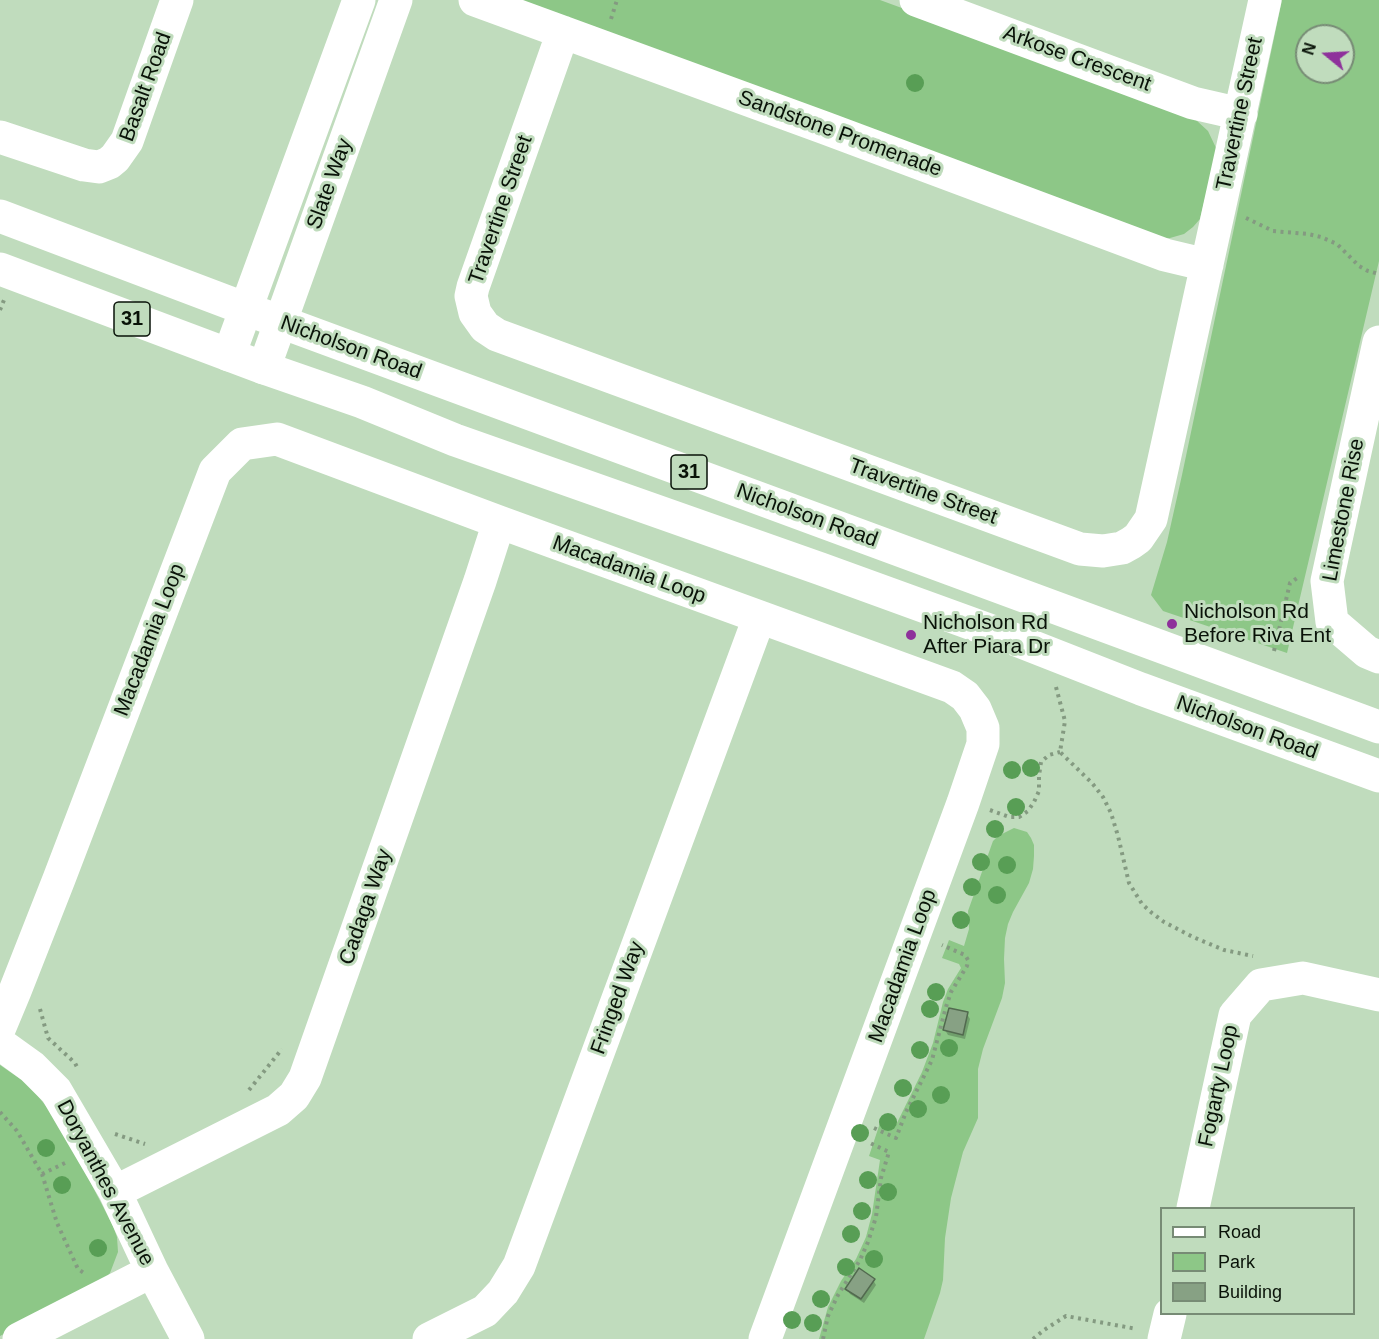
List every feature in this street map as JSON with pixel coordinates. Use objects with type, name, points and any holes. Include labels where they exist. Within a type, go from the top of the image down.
[{"type":"street","name":"Basalt Road","points":[[0,137],[84,165],[99,167],[109,163],[127,141],[177,0]]},
{"type":"street","name":"Slate Way","points":[[229,355],[359,0]]},
{"type":"street","name":"Slate Way","points":[[264,368],[396,0]]},
{"type":"street","name":"Sandstone Promenade","points":[[475,0],[1165,255],[1207,266]]},
{"type":"street","name":"Arkose Crescent","points":[[915,0],[949,6],[1007,33],[1193,103],[1241,114]]},
{"type":"street","name":"Travertine Street","points":[[563,32],[472,286],[471,296],[475,312],[485,327],[497,335],[1080,549],[1103,551],[1122,548],[1138,538],[1151,519],[1265,0]]},
{"type":"street","name":"Nicholson Road","points":[[0,216],[1379,727]]},
{"type":"street","name":"Nicholson Road","points":[[2,283],[229,355],[362,402],[455,440],[1011,638],[1141,689],[1379,776]]},
{"type":"street","name":"Limestone Rise","points":[[1379,342],[1327,581],[1332,622],[1367,652],[1379,657]]},
{"type":"street","name":"Macadamia Loop","points":[[0,1027],[215,471],[242,444],[278,439],[759,618],[952,687],[965,696],[975,709],[983,728],[983,744],[959,815],[765,1339]]},
{"type":"street","name":"Cadaga Way","points":[[115,1191],[278,1110],[294,1096],[305,1078],[499,522]]},
{"type":"street","name":"Fringed Way","points":[[431,1339],[485,1311],[503,1292],[519,1266],[759,618]]},
{"type":"street","name":"Fogarty Loop","points":[[1193,1207],[1235,1015],[1261,985],[1303,978],[1379,995]]},
{"type":"street","name":"Doryanthes Avenue","points":[[0,1044],[32,1067],[56,1091],[115,1191],[188,1339]]},
{"type":"street","points":[[19,1339],[153,1271]]},
{"type":"path","points":[[610,23],[617,0]]},
{"type":"path","points":[[1239,216],[1273,231],[1322,237],[1337,244],[1359,266],[1379,274]]},
{"type":"path","points":[[2,283],[13,302]]},
{"type":"path","points":[[1056,685],[1065,721],[1060,752]]},
{"type":"path","points":[[993,801],[990,811],[1009,817],[1019,817],[1028,811],[1039,791],[1041,762],[1049,755],[1060,752]]},
{"type":"path","points":[[1060,752],[1103,797],[1111,813],[1130,883],[1142,904],[1164,922],[1193,937],[1224,950],[1258,957]]},
{"type":"path","points":[[871,1126],[896,1138],[906,1112],[932,1060],[951,992],[967,966],[968,960],[939,944]]},
{"type":"path","points":[[38,1004],[48,1038],[75,1063],[80,1073]]},
{"type":"path","points":[[248,1092],[281,1050],[285,1039]]},
{"type":"path","points":[[0,1112],[17,1131],[42,1174],[57,1223],[78,1269],[90,1277]]},
{"type":"path","points":[[108,1131],[148,1145]]},
{"type":"path","points":[[823,1339],[828,1316],[860,1260],[876,1217],[881,1178],[889,1152],[865,1141]]},
{"type":"path","points":[[42,1174],[68,1161]]},
{"type":"path","points":[[1033,1339],[1066,1316],[1166,1329]]},
{"type":"green space","points":[[510,0],[880,0],[1179,110],[1196,120],[1208,131],[1217,150],[1200,219],[1184,234],[1157,239]]},
{"type":"green space","points":[[1282,0],[1379,0],[1379,261],[1287,653],[1163,611],[1151,595],[1167,542]]},
{"type":"green space","points":[[1014,828],[1027,832],[1031,838],[1034,845],[1033,869],[1029,883],[1008,924],[1005,938],[1005,983],[1002,998],[978,1069],[978,1118],[963,1152],[951,1198],[945,1238],[943,1280],[924,1339],[819,1339],[828,1307],[866,1237],[880,1160],[869,1156],[880,1123],[895,1127],[922,1072],[933,1043],[948,989],[961,968],[959,964],[942,958],[949,940],[964,946],[969,929],[968,911],[993,841]]},
{"type":"green space","points":[[0,1065],[29,1085],[54,1116],[113,1226],[117,1237],[118,1252],[110,1273],[102,1283],[0,1336]]},
{"type":"building","points":[[949,1008],[968,1012],[963,1035],[943,1030]]},
{"type":"building","points":[[859,1268],[875,1279],[861,1299],[845,1289]]},
{"type":"place","name":"Nicholson Rd Before Riva Ent","points":[[1172,624]]},
{"type":"place","name":"Nicholson Rd After Piara Dr","points":[[911,635]]}]
